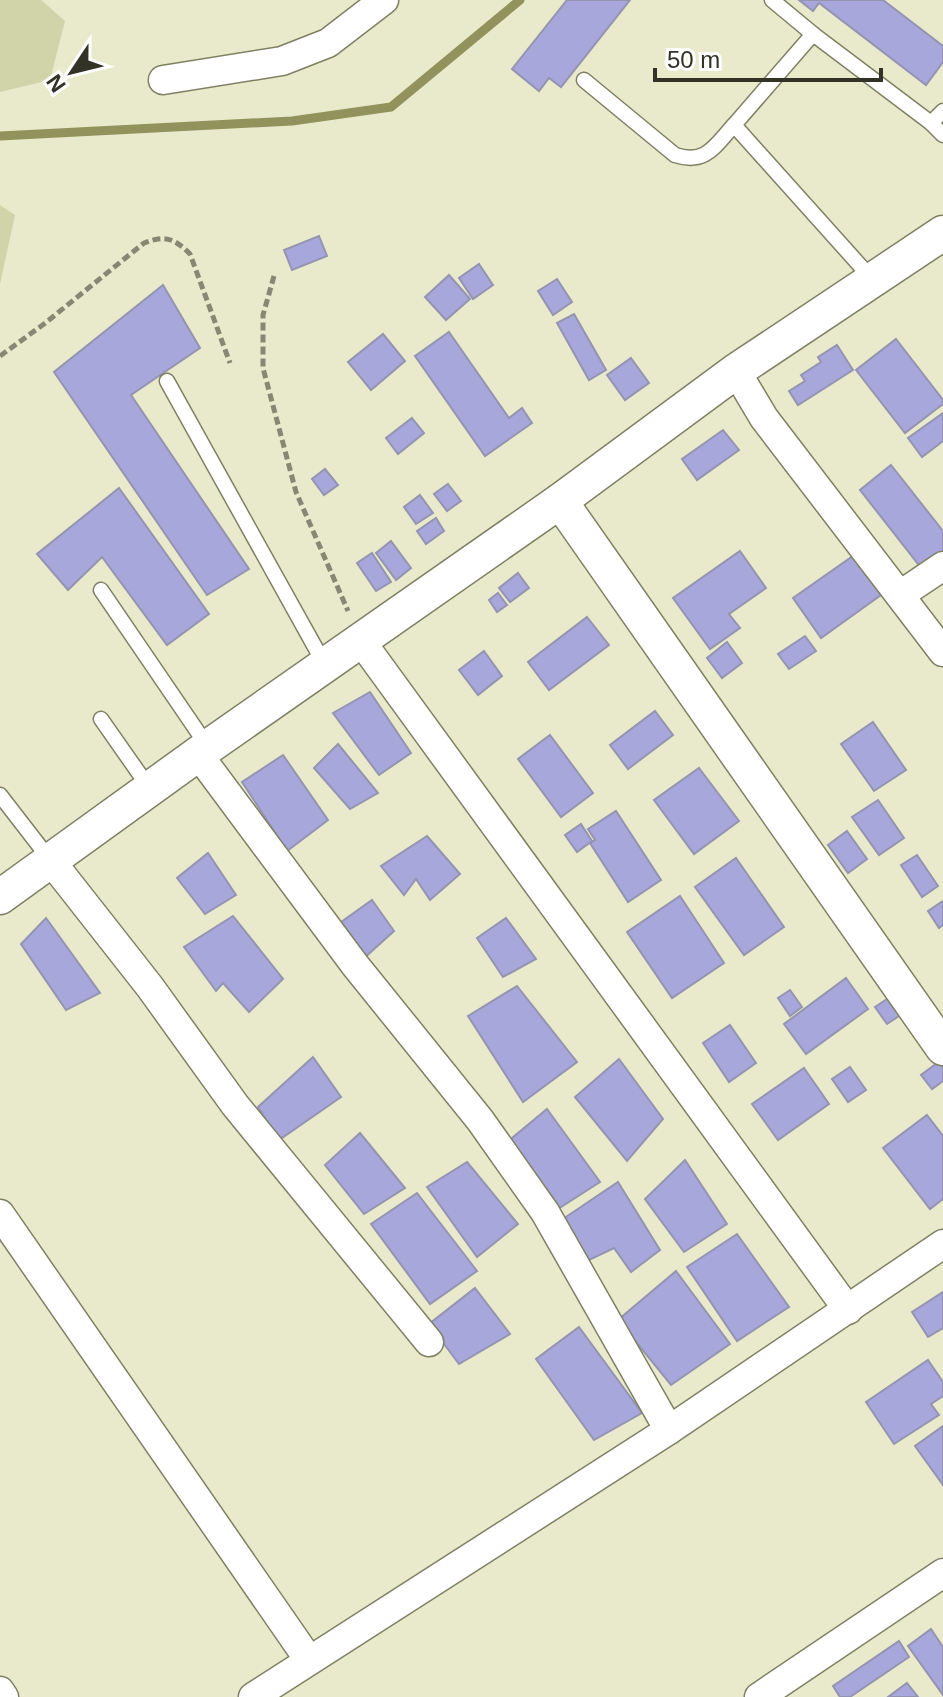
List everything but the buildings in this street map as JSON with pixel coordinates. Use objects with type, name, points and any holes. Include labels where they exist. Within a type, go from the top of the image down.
[{"type":"street","points":[[163,80],[282,61],[328,43],[384,0]]},
{"type":"street","points":[[0,897],[203,750],[560,501],[736,371],[943,233]]},
{"type":"street","points":[[736,371],[764,418],[943,652]]},
{"type":"street","points":[[560,501],[943,1048]]},
{"type":"street","points":[[900,595],[943,566]]},
{"type":"street","points":[[361,641],[848,1310]]},
{"type":"street","points":[[203,750],[355,965],[480,1120],[545,1212],[669,1430]]},
{"type":"street","points":[[51,861],[150,987],[235,1105],[429,1342]]},
{"type":"street","points":[[0,1214],[309,1660]]},
{"type":"street","points":[[253,1697],[669,1430],[943,1244]]},
{"type":"street","points":[[759,1697],[943,1573]]},
{"type":"street","points":[[0,1691],[4,1697]]},
{"type":"lane","points":[[772,0],[943,135]]},
{"type":"lane","points":[[584,80],[675,155],[689,159],[706,155],[813,34]]},
{"type":"lane","points":[[931,123],[943,111]]},
{"type":"lane","points":[[734,125],[873,280]]},
{"type":"lane","points":[[167,381],[325,666]]},
{"type":"lane","points":[[101,590],[203,750]]},
{"type":"lane","points":[[101,719],[150,789]]},
{"type":"lane","points":[[0,795],[51,861]]},
{"type":"path","points":[[0,356],[144,243],[161,237],[177,241],[190,254],[230,363]]},
{"type":"path","points":[[274,276],[263,315],[263,368],[296,492],[361,641]]},
{"type":"green space","points":[[0,0],[41,0],[65,21],[50,80],[0,92]]},
{"type":"green space","points":[[0,205],[15,215],[0,284]]},
{"type":"waterway","points":[[0,136],[292,121],[391,107],[520,0]]}]
